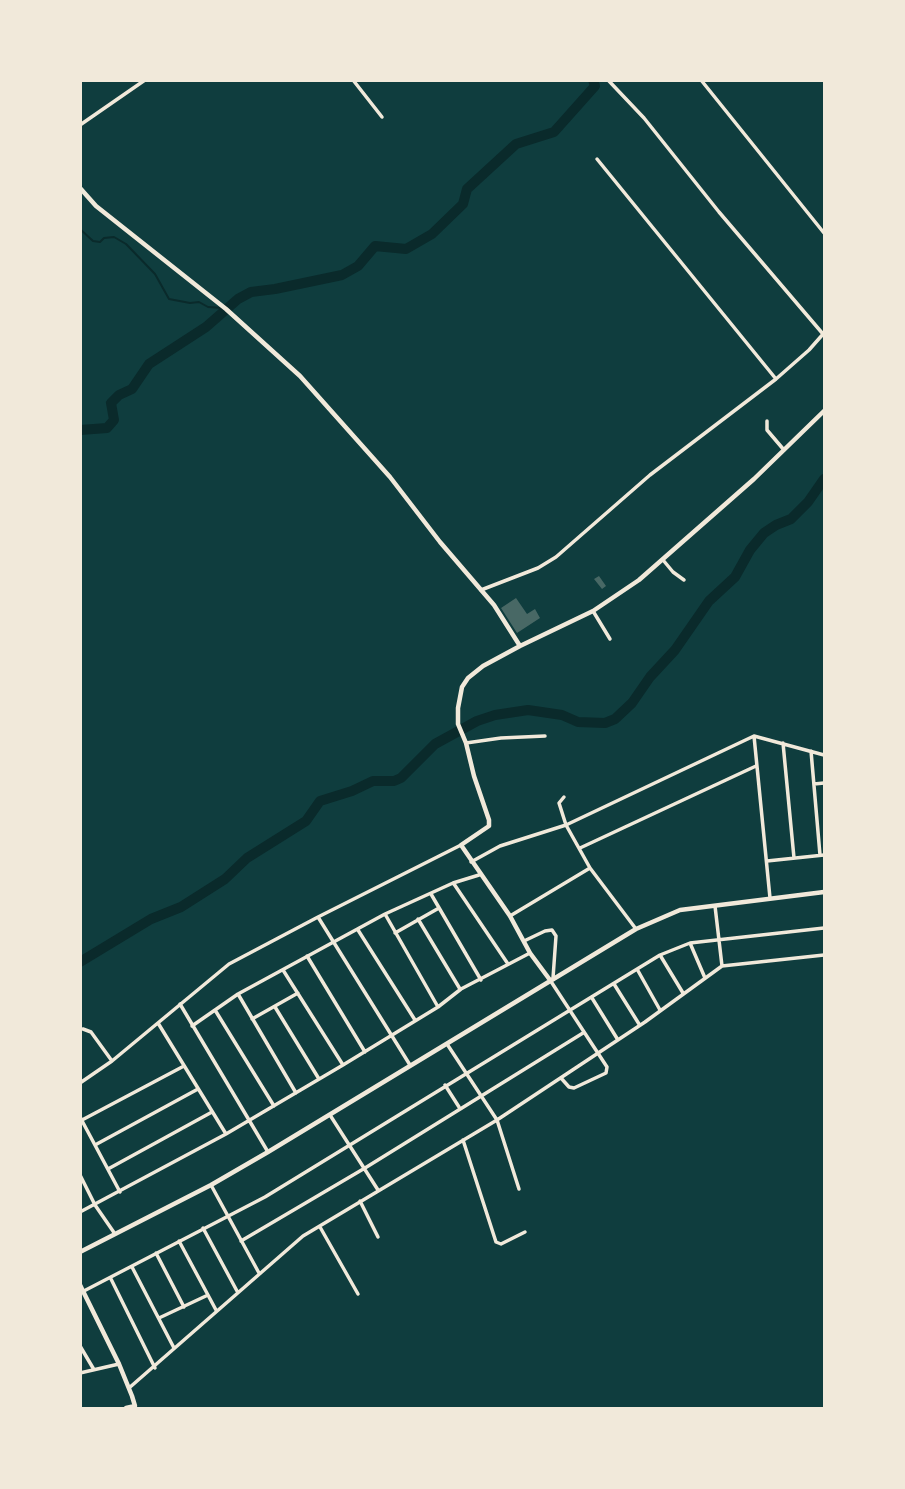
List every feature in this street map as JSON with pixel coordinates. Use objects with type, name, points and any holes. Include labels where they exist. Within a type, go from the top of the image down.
[{"type":"street","points":[[80,125],[145,80]]},
{"type":"street","points":[[353,80],[382,117]]},
{"type":"street","points":[[481,590],[538,568],[556,557],[650,475],[776,379],[824,334],[719,212],[645,118],[608,80]]},
{"type":"street","points":[[701,80],[824,233]]},
{"type":"street","points":[[597,159],[776,379]]},
{"type":"street","points":[[80,188],[96,206],[222,305],[300,376],[344,423],[494,605],[520,646]]},
{"type":"street","points":[[80,1083],[112,1061],[229,964],[461,845],[489,826],[466,743],[458,724],[462,687],[468,678],[483,666],[520,646],[593,611],[639,580],[824,411]]},
{"type":"street","points":[[766,421],[767,430],[784,450]]},
{"type":"street","points":[[663,560],[684,580]]},
{"type":"street","points":[[593,611],[610,639]]},
{"type":"street","points":[[466,743],[545,736]]},
{"type":"street","points":[[754,736],[770,898]]},
{"type":"street","points":[[471,862],[500,846],[566,825],[754,736],[824,755]]},
{"type":"street","points":[[783,743],[794,858]]},
{"type":"street","points":[[767,861],[822,855],[811,751]]},
{"type":"street","points":[[580,848],[756,766]]},
{"type":"street","points":[[814,784],[824,783]]},
{"type":"street","points":[[564,797],[559,803],[566,825],[590,868],[636,929]]},
{"type":"street","points":[[461,845],[479,875],[510,916],[530,953],[552,979],[607,1068],[606,1073],[574,1088],[569,1087],[561,1078]]},
{"type":"street","points":[[510,916],[590,868]]},
{"type":"street","points":[[192,1026],[238,994],[385,914],[453,883],[479,875]]},
{"type":"street","points":[[453,883],[508,964]]},
{"type":"street","points":[[80,1252],[211,1185],[268,1152],[636,929],[680,910],[824,892]]},
{"type":"street","points":[[431,894],[481,980]]},
{"type":"street","points":[[715,904],[722,966]]},
{"type":"street","points":[[395,933],[439,908]]},
{"type":"street","points":[[385,914],[438,1007]]},
{"type":"street","points":[[318,917],[410,1065]]},
{"type":"street","points":[[418,919],[461,989]]},
{"type":"street","points":[[82,1292],[265,1197],[660,955],[690,943],[720,938],[824,928]]},
{"type":"street","points":[[358,930],[415,1020]]},
{"type":"street","points":[[524,942],[552,930],[556,936],[552,979]]},
{"type":"street","points":[[690,943],[705,978]]},
{"type":"street","points":[[80,1212],[226,1135],[438,1007],[461,989],[530,953]]},
{"type":"street","points":[[660,955],[683,993]]},
{"type":"street","points":[[129,1388],[155,1368],[285,1250],[360,1201],[497,1120],[618,1040],[722,966],[824,955]]},
{"type":"street","points":[[307,956],[365,1052]]},
{"type":"street","points":[[637,969],[660,1010]]},
{"type":"street","points":[[283,970],[343,1065]]},
{"type":"street","points":[[614,985],[639,1025]]},
{"type":"street","points":[[252,1019],[298,993]]},
{"type":"street","points":[[238,994],[296,1093]]},
{"type":"street","points":[[593,998],[618,1040]]},
{"type":"street","points":[[180,1004],[268,1152]]},
{"type":"street","points":[[275,1007],[319,1079]]},
{"type":"street","points":[[215,1010],[274,1106]]},
{"type":"street","points":[[158,1023],[226,1135]]},
{"type":"street","points":[[83,1029],[91,1032],[112,1061]]},
{"type":"street","points":[[241,1241],[583,1033]]},
{"type":"street","points":[[446,1043],[497,1120],[519,1189]]},
{"type":"street","points":[[120,1192],[81,1118],[184,1066]]},
{"type":"street","points":[[445,1085],[459,1108]]},
{"type":"street","points":[[95,1145],[198,1089]]},
{"type":"street","points":[[108,1169],[212,1112]]},
{"type":"street","points":[[329,1115],[378,1190]]},
{"type":"street","points":[[463,1140],[496,1242],[501,1244],[525,1232]]},
{"type":"street","points":[[80,1175],[115,1234]]},
{"type":"street","points":[[211,1185],[260,1273]]},
{"type":"street","points":[[360,1201],[378,1237]]},
{"type":"street","points":[[320,1227],[358,1294]]},
{"type":"street","points":[[203,1228],[237,1292]]},
{"type":"street","points":[[179,1241],[217,1311]]},
{"type":"street","points":[[156,1254],[184,1307]]},
{"type":"street","points":[[132,1267],[174,1348]]},
{"type":"street","points":[[111,1279],[155,1368]]},
{"type":"street","points":[[80,1285],[120,1364],[136,1407],[126,1409]]},
{"type":"street","points":[[159,1318],[208,1295]]},
{"type":"street","points":[[80,1346],[93,1369]]},
{"type":"street","points":[[80,1373],[120,1364]]},
{"type":"building","points":[[599,576],[606,586],[602,589],[594,579]]},
{"type":"building","points":[[516,598],[527,614],[535,609],[540,618],[517,633],[501,608]]},
{"type":"waterway","points":[[80,430],[107,428],[114,420],[111,403],[119,395],[132,389],[149,364],[206,327],[238,299],[251,292],[342,275],[358,266],[375,246],[406,249],[432,234],[463,204],[467,189],[516,144],[554,132],[595,86],[593,80]]},
{"type":"waterway","points":[[80,229],[93,241],[100,242],[104,238],[114,237],[126,244],[155,274],[169,299],[223,308]]},
{"type":"waterway","points":[[80,962],[151,919],[181,907],[225,879],[247,858],[306,821],[320,801],[373,781],[394,781],[401,778],[435,744],[477,721],[528,710],[562,715],[578,722],[605,723],[615,719],[632,703],[650,677],[675,650],[709,601],[735,577],[750,550],[764,533],[791,519],[808,502],[824,479]]}]
